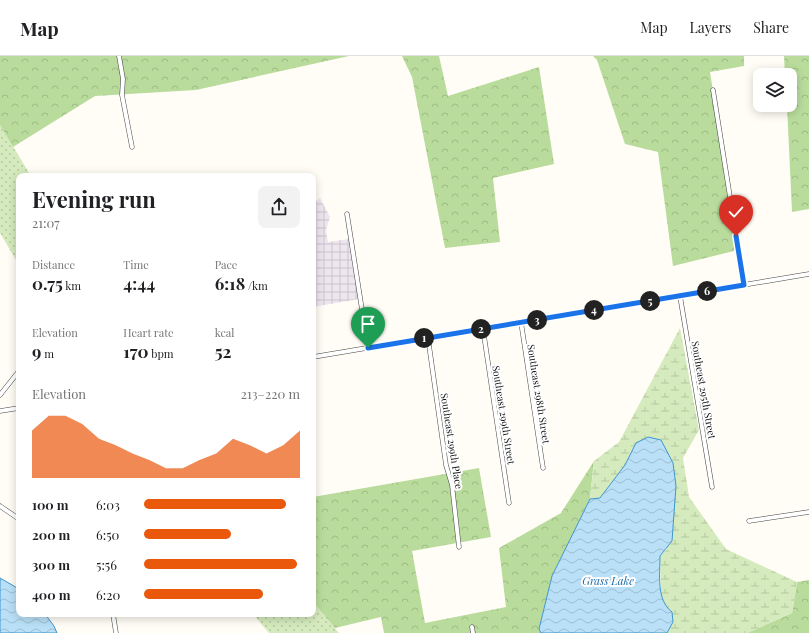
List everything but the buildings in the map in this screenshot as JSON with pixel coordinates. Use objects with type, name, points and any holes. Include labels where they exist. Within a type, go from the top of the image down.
[{"type":"street","points":[[119,56],[123,79],[122,95],[132,147]]},
{"type":"street","points":[[713,90],[744,285]]},
{"type":"street","points":[[347,214],[368,348]]},
{"type":"street","points":[[316,357],[809,274]]},
{"type":"street","name":"Southeast 295th Street","points":[[680,296],[712,487]]},
{"type":"street","name":"Southeast 298th Street","points":[[520,322],[543,468]]},
{"type":"street","name":"Southeast 299th Street","points":[[483,329],[510,503]]},
{"type":"street","name":"Southeast 299th Place","points":[[428,338],[446,465],[452,485],[459,547]]},
{"type":"street","points":[[0,396],[16,375]]},
{"type":"street","points":[[0,412],[16,409]]},
{"type":"street","points":[[0,506],[16,517]]},
{"type":"street","points":[[749,521],[809,512]]},
{"type":"street","points":[[113,617],[116,633]]},
{"type":"street","points":[[472,627],[473,633]]},
{"type":"shaded area","points":[[320,198],[330,217],[326,230],[328,242],[349,239],[359,299],[316,306],[316,201]]},
{"type":"green space","points":[[0,56],[349,56],[196,90],[95,96],[13,147],[0,125]]},
{"type":"green space","points":[[402,56],[439,56],[448,96],[539,67],[554,164],[493,178],[500,242],[445,248],[412,77]]},
{"type":"green space","points":[[593,56],[744,56],[744,66],[710,72],[738,250],[673,266],[658,152],[625,144],[597,60]]},
{"type":"green space","points":[[784,56],[809,56],[809,209],[792,212],[787,112],[797,112],[797,68],[785,68]]},
{"type":"green space","points":[[0,125],[29,173],[16,173],[16,260],[0,233]]},
{"type":"green space","points":[[680,328],[699,430],[683,458],[689,497],[726,549],[797,582],[792,613],[747,633],[667,633],[673,622],[661,595],[660,556],[667,549],[636,443],[625,465],[600,498],[590,499],[594,461],[619,442]]},
{"type":"green space","points":[[594,461],[590,499],[552,576],[539,629],[541,633],[384,633],[381,617],[335,628],[316,606],[316,496],[479,468],[491,537],[412,551],[425,623],[506,607],[499,548],[561,513]]},
{"type":"green space","points":[[809,580],[809,633],[747,633],[792,613],[797,582]]},
{"type":"green space","points":[[316,606],[339,633],[269,633],[256,617],[316,617]]},
{"type":"water","name":"Grass Lake","points":[[648,437],[661,440],[673,463],[676,486],[672,541],[660,556],[661,594],[663,601],[672,612],[673,622],[667,633],[541,633],[539,629],[552,576],[590,499],[600,498],[625,465],[636,443]]},
{"type":"water","points":[[0,578],[16,587],[16,617],[47,617],[57,633],[0,633]]},
{"type":"route","points":[[368,348],[744,285],[736,236]]}]
